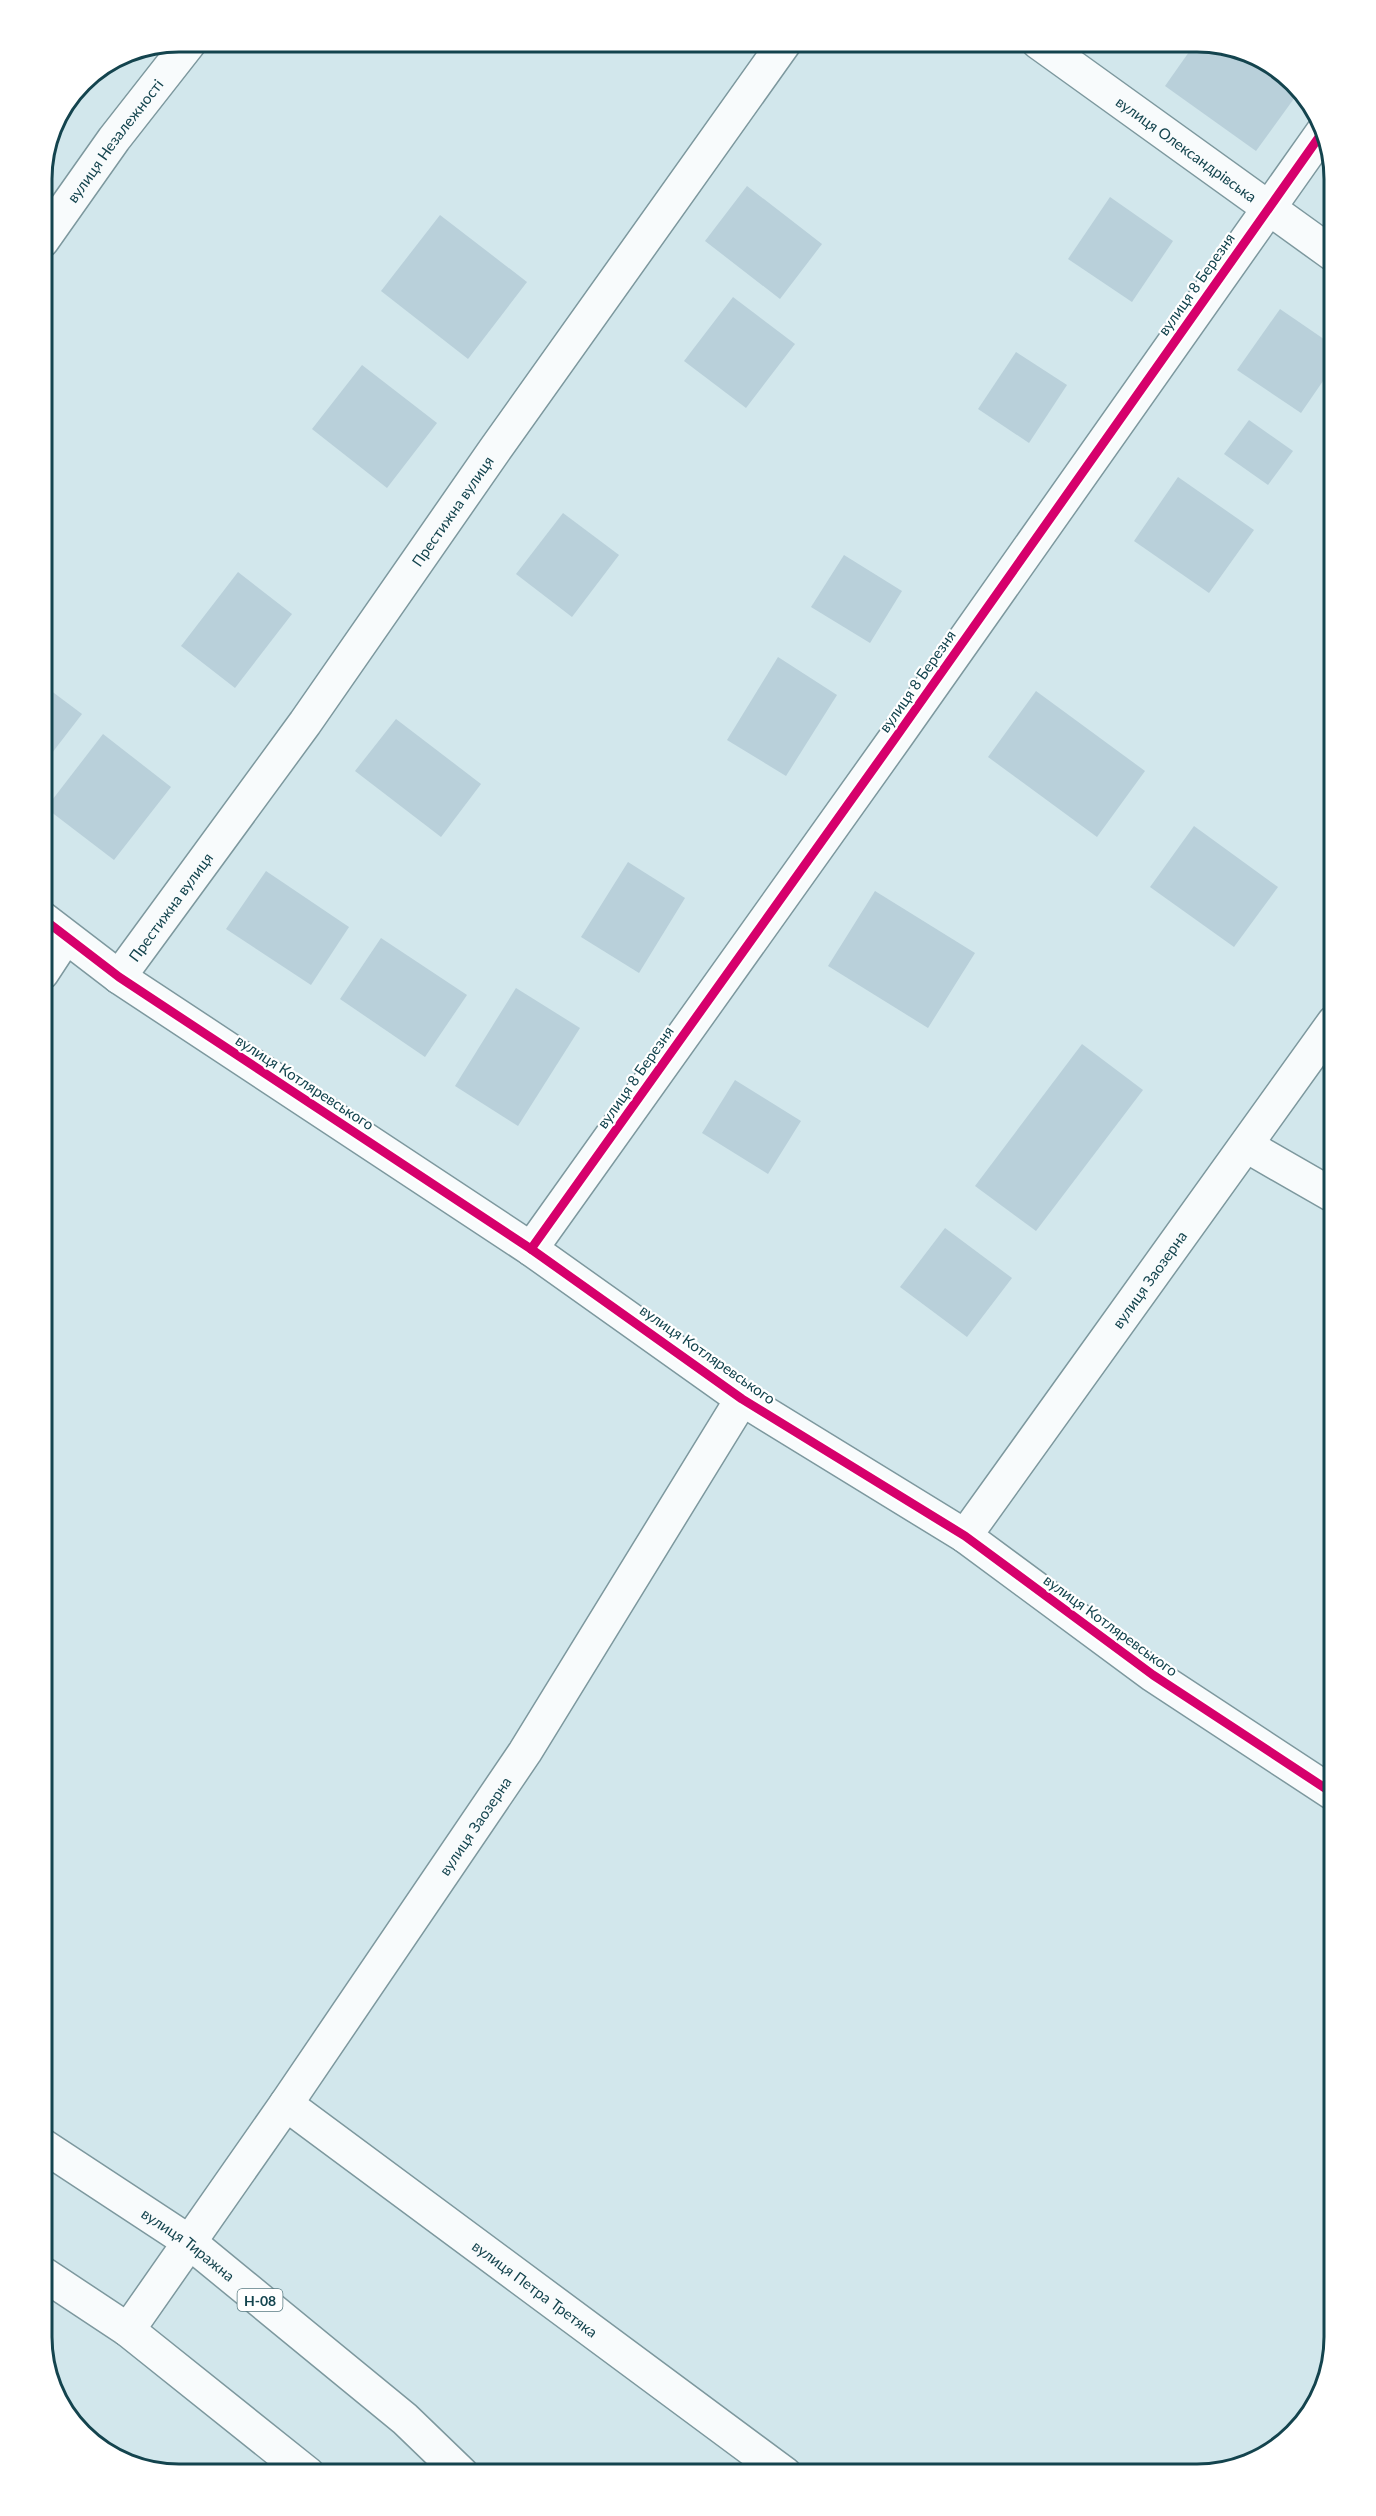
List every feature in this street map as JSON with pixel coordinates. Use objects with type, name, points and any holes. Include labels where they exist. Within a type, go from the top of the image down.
[{"type":"street","name":"вулиця Незалежності","points":[[53,225],[114,139],[182,52]]},
{"type":"street","name":"Престижна вулиця","points":[[119,977],[306,723],[494,451],[777,53]]},
{"type":"street","name":"вулиця Олександрівська","points":[[1053,53],[1324,248]]},
{"type":"street","name":"вулиця 8 Березня","points":[[531,1249],[1317,140]]},
{"type":"street","name":"вулиця Котляревського","points":[[54,928],[119,977],[531,1249],[742,1399],[965,1536],[1153,1675],[1324,1787]]},
{"type":"street","name":"вулиця Заозерна","points":[[965,1536],[1324,1036]]},
{"type":"street","points":[[1246,1146],[1324,1190]]},
{"type":"street","name":"вулиця Заозерна","points":[[128,2330],[188,2241],[286,2104],[525,1752],[742,1399]]},
{"type":"street","name":"вулиця Петра Третяка","points":[[286,2104],[771,2464]]},
{"type":"street","name":"вулиця Тиражна","points":[[52,2152],[188,2241],[405,2419],[451,2463]]},
{"type":"street","points":[[52,2280],[128,2330],[294,2463]]},
{"type":"building","points":[[1188,53],[1205,53],[1237,59],[1253,66],[1274,79],[1294,99],[1256,151],[1165,86]]},
{"type":"building","points":[[747,186],[822,244],[780,299],[705,241]]},
{"type":"building","points":[[1110,197],[1173,241],[1132,302],[1068,259]]},
{"type":"building","points":[[440,215],[527,282],[468,359],[381,291]]},
{"type":"building","points":[[733,297],[795,344],[746,408],[684,361]]},
{"type":"building","points":[[1280,309],[1324,339],[1324,380],[1301,413],[1237,370]]},
{"type":"building","points":[[1016,352],[1067,385],[1029,443],[978,409]]},
{"type":"building","points":[[362,365],[437,423],[387,488],[312,429]]},
{"type":"building","points":[[1249,420],[1293,451],[1268,485],[1224,454]]},
{"type":"building","points":[[1178,477],[1254,530],[1209,593],[1134,541]]},
{"type":"building","points":[[563,513],[619,555],[572,617],[516,574]]},
{"type":"building","points":[[844,555],[902,591],[870,643],[811,607]]},
{"type":"building","points":[[238,572],[292,614],[235,688],[181,646]]},
{"type":"building","points":[[778,657],[837,695],[786,776],[727,740]]},
{"type":"building","points":[[1036,691],[1145,771],[1097,837],[988,757]]},
{"type":"building","points":[[53,692],[82,714],[53,752]]},
{"type":"building","points":[[396,719],[481,784],[441,837],[355,771]]},
{"type":"building","points":[[103,734],[171,787],[114,860],[53,813],[53,799]]},
{"type":"building","points":[[1194,826],[1278,887],[1234,947],[1150,887]]},
{"type":"building","points":[[628,862],[685,898],[639,973],[581,937]]},
{"type":"building","points":[[266,871],[349,927],[311,985],[226,929]]},
{"type":"building","points":[[875,891],[975,953],[928,1028],[828,966]]},
{"type":"building","points":[[381,938],[467,995],[425,1057],[340,999]]},
{"type":"building","points":[[516,988],[580,1028],[518,1126],[455,1086]]},
{"type":"building","points":[[1082,1044],[1143,1090],[1036,1231],[975,1186]]},
{"type":"building","points":[[735,1080],[801,1121],[768,1174],[702,1133]]},
{"type":"building","points":[[945,1228],[1012,1278],[967,1337],[900,1287]]},
{"type":"cycle path","points":[[531,1249],[1317,140]]},
{"type":"cycle path","points":[[53,926],[119,977],[531,1249],[742,1399],[965,1536],[1153,1675],[1324,1787]]}]
